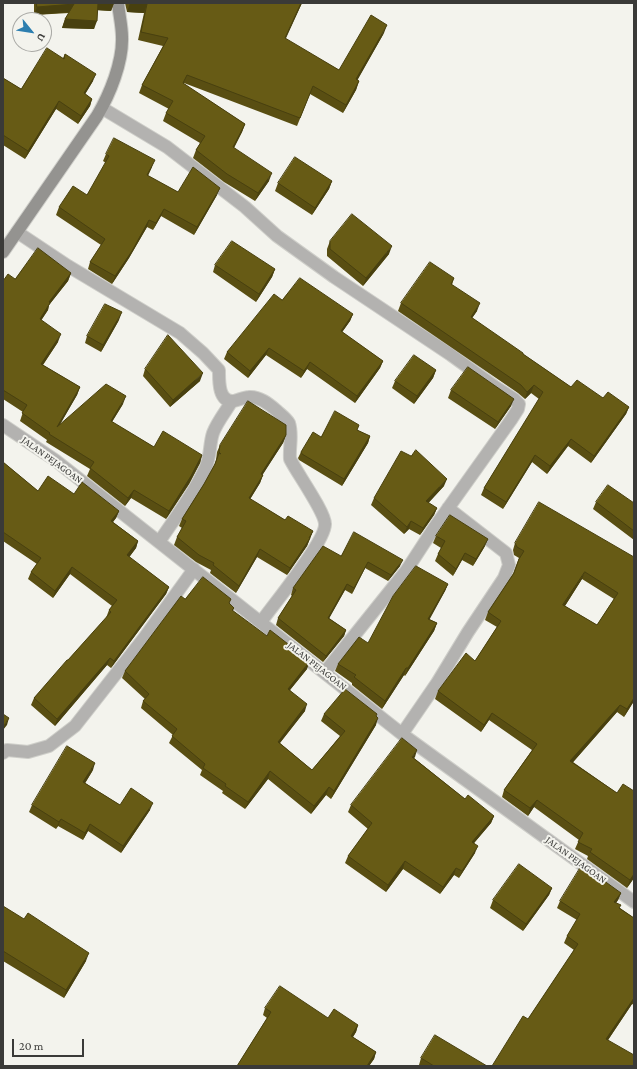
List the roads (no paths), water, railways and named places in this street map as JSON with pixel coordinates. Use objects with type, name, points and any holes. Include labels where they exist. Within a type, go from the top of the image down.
[{"type":"street","points":[[3,252],[109,96],[120,57],[122,38],[118,3]]},
{"type":"street","points":[[102,108],[167,147],[245,207],[277,236],[334,277],[452,355],[519,404],[518,409],[448,508],[406,571],[325,672]]},
{"type":"street","points":[[18,232],[68,266],[180,333],[203,353],[219,370],[220,392],[225,399],[232,401],[249,397],[257,398],[269,404],[288,421],[291,431],[289,451],[290,459],[320,509],[326,524],[322,536],[305,563],[261,622]]},
{"type":"street","points":[[159,542],[191,495],[206,468],[214,432],[232,401]]},
{"type":"street","name":"JALAN PEJAGOAN","points":[[3,425],[54,460],[402,734],[634,902]]},
{"type":"street","points":[[402,734],[437,684],[468,632],[504,578],[509,565],[506,553],[448,508]]},
{"type":"street","points":[[3,753],[7,750],[28,752],[49,746],[75,726],[135,650],[194,569]]}]
